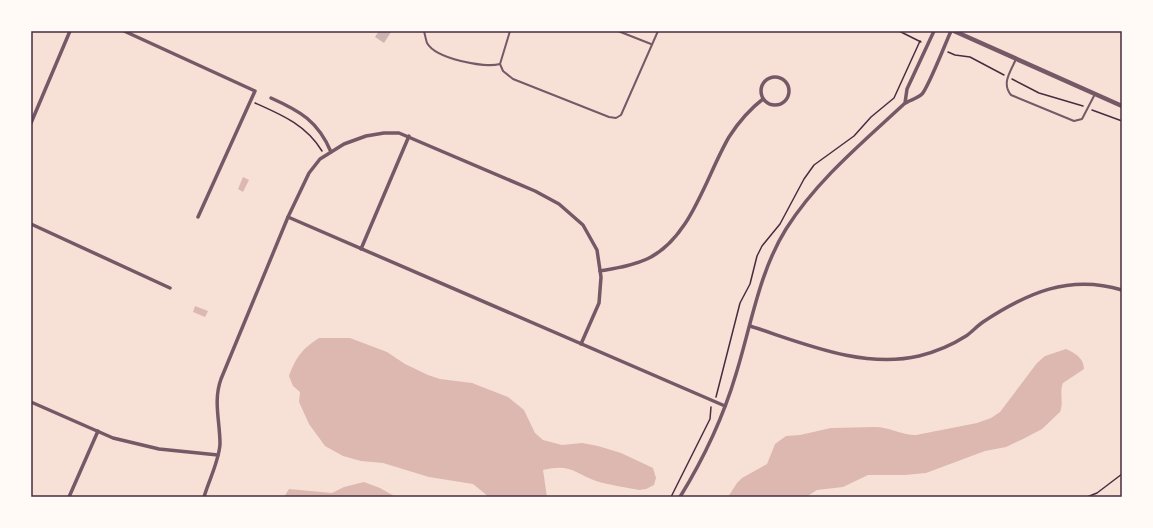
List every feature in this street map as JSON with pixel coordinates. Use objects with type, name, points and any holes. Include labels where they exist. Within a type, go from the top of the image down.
[{"type":"street","points":[[31,123],[70,31]]},
{"type":"street","points":[[124,31],[255,91],[198,217]]},
{"type":"street","points":[[905,103],[907,89],[934,31]]},
{"type":"street","points":[[680,497],[708,449],[726,406],[764,277],[775,250],[802,205],[825,179],[905,103],[922,94],[952,31],[1122,106]]},
{"type":"street","points":[[772,77],[781,79],[788,86],[788,95],[783,102],[774,105],[770,104],[763,98],[761,90],[762,85],[772,77]]},
{"type":"street","points":[[271,98],[298,111],[307,118],[325,137],[331,152]]},
{"type":"street","points":[[600,271],[627,266],[648,258],[669,244],[678,234],[691,212],[729,137],[751,108],[763,98]]},
{"type":"street","points":[[204,497],[218,455],[220,444],[217,390],[288,217],[309,173],[325,156],[344,144],[366,136],[399,132],[560,204],[583,225],[597,250],[600,271],[599,303],[581,344]]},
{"type":"street","points":[[361,249],[409,136]]},
{"type":"street","points":[[288,217],[726,406]]},
{"type":"street","points":[[31,224],[170,288]]},
{"type":"street","points":[[750,326],[831,351],[880,359],[894,359],[918,356],[945,347],[967,335],[998,312],[1038,292],[1058,286],[1083,283],[1107,285],[1122,290]]},
{"type":"street","points":[[31,402],[113,438],[159,449],[218,455]]},
{"type":"street","points":[[69,497],[98,431]]},
{"type":"lane","points":[[424,31],[428,43],[436,52],[474,63],[491,66],[500,64]]},
{"type":"lane","points":[[510,31],[500,64],[503,71],[513,79],[609,117],[616,118],[622,115],[650,44],[658,31]]},
{"type":"lane","points":[[618,31],[650,44]]},
{"type":"lane","points":[[1016,59],[1006,81],[1006,89],[1011,95],[1074,121],[1082,119],[1095,94]]},
{"type":"path","points":[[670,497],[704,432],[715,401],[740,303],[750,284],[757,256],[762,246],[780,224],[804,179],[814,165],[854,136],[871,117],[894,98],[920,41]]},
{"type":"path","points":[[251,101],[295,122],[308,132],[325,156]]},
{"type":"path","points":[[1087,497],[1096,493],[1122,474]]},
{"type":"shaded area","points":[[243,177],[249,180],[243,192],[238,189]]},
{"type":"shaded area","points":[[195,306],[208,311],[205,317],[193,312]]},
{"type":"shaded area","points":[[319,338],[350,338],[387,352],[405,364],[428,375],[440,379],[472,383],[508,397],[524,410],[535,433],[543,440],[562,445],[582,443],[621,453],[653,468],[656,478],[654,485],[646,489],[639,490],[596,481],[566,468],[552,468],[543,470],[547,497],[489,497],[473,484],[429,477],[383,463],[361,461],[343,456],[325,446],[309,424],[299,402],[300,392],[293,386],[289,376],[300,354]]},
{"type":"shaded area","points":[[1066,349],[1076,354],[1081,359],[1084,369],[1063,383],[1061,390],[1062,405],[1060,412],[1042,429],[1006,447],[985,451],[926,473],[905,475],[868,475],[843,487],[817,490],[806,497],[728,497],[742,478],[767,464],[775,444],[786,436],[800,435],[831,428],[875,427],[916,435],[977,423],[991,418],[1000,412],[1037,363],[1045,356]]},
{"type":"shaded area","points":[[364,482],[380,488],[396,497],[284,497],[289,489],[332,493],[344,487]]},
{"type":"building","points":[[379,31],[391,32],[384,43],[375,37]]}]
